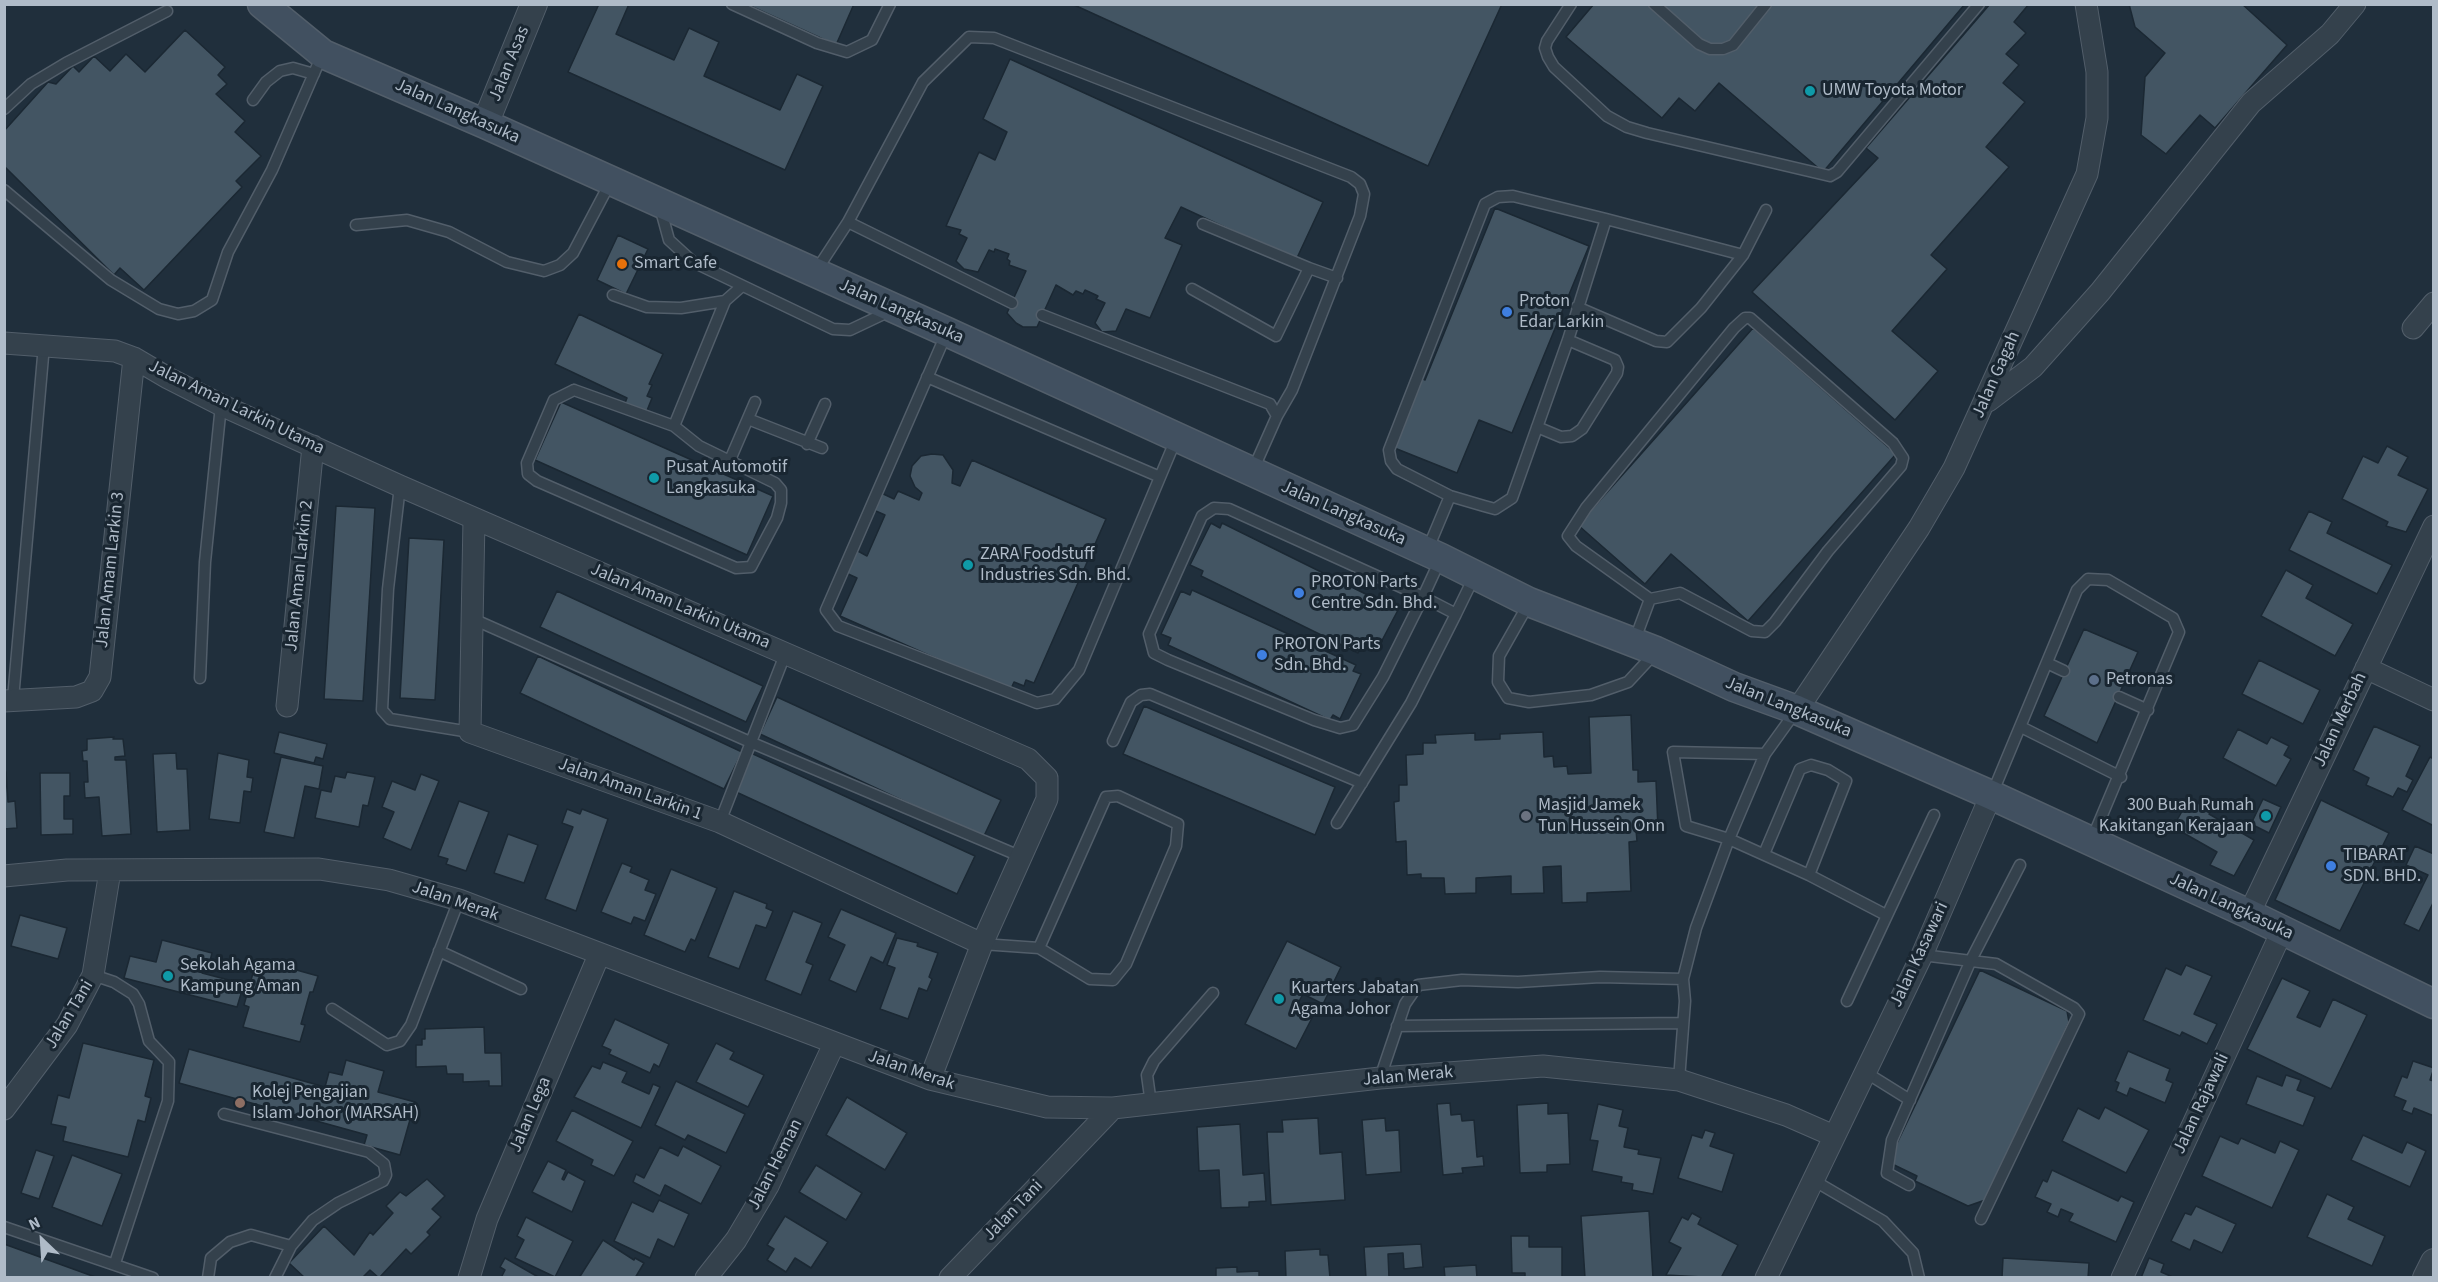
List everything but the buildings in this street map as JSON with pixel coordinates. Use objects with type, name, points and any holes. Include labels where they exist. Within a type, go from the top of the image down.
[{"type":"main road","name":"Jalan Langkasuka","points":[[262,4],[318,64],[486,124],[1434,554],[1529,602],[1645,647],[1734,687],[1797,710],[1991,795],[2249,914],[2433,1005]]},
{"type":"street","name":"Jalan Asas","points":[[486,124],[534,4]]},
{"type":"street","name":"Jalan Gagah","points":[[1797,710],[1919,528],[1954,468],[2087,174],[2097,118],[2097,72],[2086,4]]},
{"type":"street","points":[[1985,403],[2033,367],[2100,292],[2251,103],[2330,34],[2355,4]]},
{"type":"street","points":[[2413,328],[2433,303]]},
{"type":"street","name":"Jalan Aman Larkin Utama","points":[[4,343],[115,351],[134,358],[221,405],[400,486],[1028,759],[1047,778],[1047,799],[982,944],[930,1079]]},
{"type":"street","name":"Jalan Amam Larkin 3","points":[[9,700],[76,697],[92,691],[100,677],[134,358]]},
{"type":"street","name":"Jalan Aman Larkin 2","points":[[287,706],[313,446]]},
{"type":"street","points":[[470,732],[474,519]]},
{"type":"street","name":"Jalan Merbah","points":[[2249,914],[2433,526]]},
{"type":"street","points":[[2366,668],[2433,700]]},
{"type":"street","name":"Jalan Aman Larkin 1","points":[[470,732],[720,822],[982,944]]},
{"type":"street","name":"Jalan Kasawari","points":[[1766,1278],[1922,955],[1991,795]]},
{"type":"street","name":"Jalan Merak","points":[[4,876],[67,870],[319,869],[388,880],[459,900],[930,1079],[1047,1107],[1113,1108],[1380,1078],[1543,1066],[1679,1080],[1786,1115],[1834,1136]]},
{"type":"street","name":"Jalan Tani","points":[[4,1109],[67,1025],[93,975],[110,871]]},
{"type":"street","name":"Jalan Rajawali","points":[[2122,1278],[2282,931]]},
{"type":"street","name":"Jalan Lega","points":[[469,1278],[487,1219],[599,955]]},
{"type":"street","name":"Jalan Heman","points":[[706,1278],[736,1240],[768,1186],[834,1044]]},
{"type":"street","points":[[1070,1108],[1079,1144]]},
{"type":"street","name":"Jalan Tani","points":[[950,1278],[1113,1108]]},
{"type":"street","points":[[2426,1278],[2433,1263]]},
{"type":"lane","points":[[732,4],[817,43],[847,52],[872,40],[890,4]]},
{"type":"lane","points":[[1570,4],[1545,48],[1554,67],[1607,116],[1647,133],[1830,176],[1837,172],[1979,4]]},
{"type":"lane","points":[[1654,4],[1698,44],[1716,49],[1733,45],[1762,6]]},
{"type":"lane","points":[[4,109],[32,84],[49,73],[167,10]]},
{"type":"lane","points":[[815,274],[849,222],[923,82],[969,38],[994,38],[1351,177],[1360,184],[1364,194],[1363,205],[1337,278],[1292,390],[1277,416],[1252,473]]},
{"type":"lane","points":[[253,100],[266,82],[280,71],[318,64]]},
{"type":"lane","points":[[4,190],[111,280],[159,309],[178,314],[194,311],[212,300],[228,252],[272,170],[318,64]]},
{"type":"lane","points":[[356,225],[407,219],[449,232],[507,262],[544,271],[560,265],[573,253],[611,181]]},
{"type":"lane","points":[[1606,219],[1568,340],[1512,498],[1504,506],[1495,509],[1450,496],[1397,469],[1391,461],[1389,450],[1485,204],[1498,197],[1513,196],[1606,219],[1743,255]]},
{"type":"lane","points":[[658,203],[669,240],[693,262],[832,330],[850,330],[893,310]]},
{"type":"lane","points":[[1577,307],[1656,341],[1667,342],[1701,308],[1743,255],[1766,210]]},
{"type":"lane","points":[[849,222],[1012,303]]},
{"type":"lane","points":[[1203,224],[1337,278]]},
{"type":"lane","points":[[1192,289],[1276,336],[1309,268]]},
{"type":"lane","points":[[674,426],[725,302],[742,286]]},
{"type":"lane","points":[[613,295],[647,307],[681,308],[725,302]]},
{"type":"lane","points":[[1042,315],[1257,397],[1270,404],[1277,416]]},
{"type":"lane","points":[[1745,318],[1750,318],[1893,443],[1903,458],[1901,466],[1828,551],[1765,632],[1752,631],[1680,593],[1650,599],[1576,546],[1568,536],[1586,508],[1734,328],[1745,318]]},
{"type":"lane","points":[[947,332],[826,610],[838,626],[1037,703],[1055,699],[1079,670],[1176,438]]},
{"type":"lane","points":[[1537,427],[1561,437],[1577,433],[1582,429],[1617,374],[1618,367],[1615,360],[1568,340]]},
{"type":"lane","points":[[9,700],[44,345]]},
{"type":"lane","points":[[927,377],[1160,477]]},
{"type":"lane","points":[[574,390],[674,426],[699,446],[774,483],[781,490],[782,503],[777,518],[755,562],[746,569],[736,568],[639,526],[528,474],[527,463],[554,400],[574,390]]},
{"type":"lane","points":[[730,460],[755,402]]},
{"type":"lane","points":[[807,444],[825,404]]},
{"type":"lane","points":[[200,678],[205,562],[221,405]]},
{"type":"lane","points":[[748,419],[822,448]]},
{"type":"lane","points":[[400,486],[388,589],[382,710],[390,719],[470,732]]},
{"type":"lane","points":[[1450,496],[1423,597],[1383,677],[1353,725],[1340,728],[1168,660],[1154,653],[1149,634],[1202,516],[1214,508],[1229,509],[1423,597],[1456,614]]},
{"type":"lane","points":[[1337,823],[1411,703],[1475,575]]},
{"type":"lane","name":"Jalan Kasawari","points":[[1991,795],[2077,590],[2088,579],[2108,580],[2173,618],[2179,632],[2121,777],[2092,841]]},
{"type":"lane","points":[[1529,602],[1498,656],[1498,682],[1508,698],[1529,702],[1591,695],[1628,682],[1645,647],[1650,599]]},
{"type":"lane","points":[[473,619],[750,742],[1022,857]]},
{"type":"lane","points":[[720,822],[786,652]]},
{"type":"lane","points":[[2047,663],[2064,671]]},
{"type":"lane","points":[[1113,741],[1131,702],[1141,694],[1150,694],[1362,783]]},
{"type":"lane","points":[[2119,697],[2148,710]]},
{"type":"lane","points":[[1679,1080],[1683,980],[1695,928],[1765,754],[1797,710]]},
{"type":"lane","points":[[2021,727],[2121,777]]},
{"type":"lane","points":[[1765,754],[1673,752],[1686,826],[1729,839],[1809,875],[1886,915]]},
{"type":"lane","points":[[1764,855],[1800,768],[1811,765],[1828,770],[1846,781],[1809,875]]},
{"type":"lane","points":[[982,944],[1039,948],[1090,979],[1113,980],[1126,964],[1176,846],[1178,824],[1118,796],[1106,797],[1039,948]]},
{"type":"lane","points":[[1847,1001],[1934,814]]},
{"type":"lane","points":[[1909,1185],[1888,1175],[1886,1166],[1892,1140],[1971,960],[2020,865]]},
{"type":"lane","points":[[332,1009],[387,1045],[400,1041],[411,1025],[459,900]]},
{"type":"lane","points":[[439,951],[521,989]]},
{"type":"lane","points":[[1922,955],[1996,964],[2074,1008],[2079,1014],[1981,1219]]},
{"type":"lane","points":[[93,975],[114,982],[133,994],[139,1004],[149,1041],[169,1062],[168,1101],[115,1263]]},
{"type":"lane","points":[[1380,1078],[1405,1004],[1418,985],[1462,980],[1518,982],[1600,977],[1683,980]]},
{"type":"lane","points":[[1151,1104],[1147,1076],[1154,1061],[1213,993]]},
{"type":"lane","points":[[1397,1026],[1683,1023]]},
{"type":"lane","points":[[1865,1072],[1910,1100]]},
{"type":"lane","points":[[224,1114],[369,1152],[380,1158],[384,1164],[386,1175],[383,1181],[338,1203],[313,1220],[291,1246],[275,1278]]},
{"type":"lane","points":[[1813,1180],[1883,1221],[1913,1253],[1919,1278]]},
{"type":"lane","points":[[4,1227],[115,1263],[153,1278]]},
{"type":"lane","points":[[208,1278],[211,1258],[230,1242],[251,1235],[291,1246]]},
{"type":"place","name":"UMW Toyota Motor","points":[[1810,91]]},
{"type":"place","name":"Smart Cafe","points":[[622,264]]},
{"type":"place","name":"Proton Edar Larkin","points":[[1507,312]]},
{"type":"place","name":"Pusat Automotif Langkasuka","points":[[654,478]]},
{"type":"place","name":"ZARA Foodstuff Industries Sdn. Bhd.","points":[[968,565]]},
{"type":"place","name":"PROTON Parts Centre Sdn. Bhd.","points":[[1299,593]]},
{"type":"place","name":"PROTON Parts Sdn. Bhd.","points":[[1262,655]]},
{"type":"place","name":"Petronas","points":[[2094,680]]},
{"type":"place","name":"Masjid Jamek Tun Hussein Onn","points":[[1526,816]]},
{"type":"place","name":"300 Buah Rumah Kakitangan Kerajaan","points":[[2266,816]]},
{"type":"place","name":"TIBARAT SDN. BHD.","points":[[2331,866]]},
{"type":"place","name":"Sekolah Agama Kampung Aman","points":[[168,976]]},
{"type":"place","name":"Kuarters Jabatan Agama Johor","points":[[1279,999]]},
{"type":"place","name":"Kolej Pengajian Islam Johor (MARSAH)","points":[[240,1103]]}]
